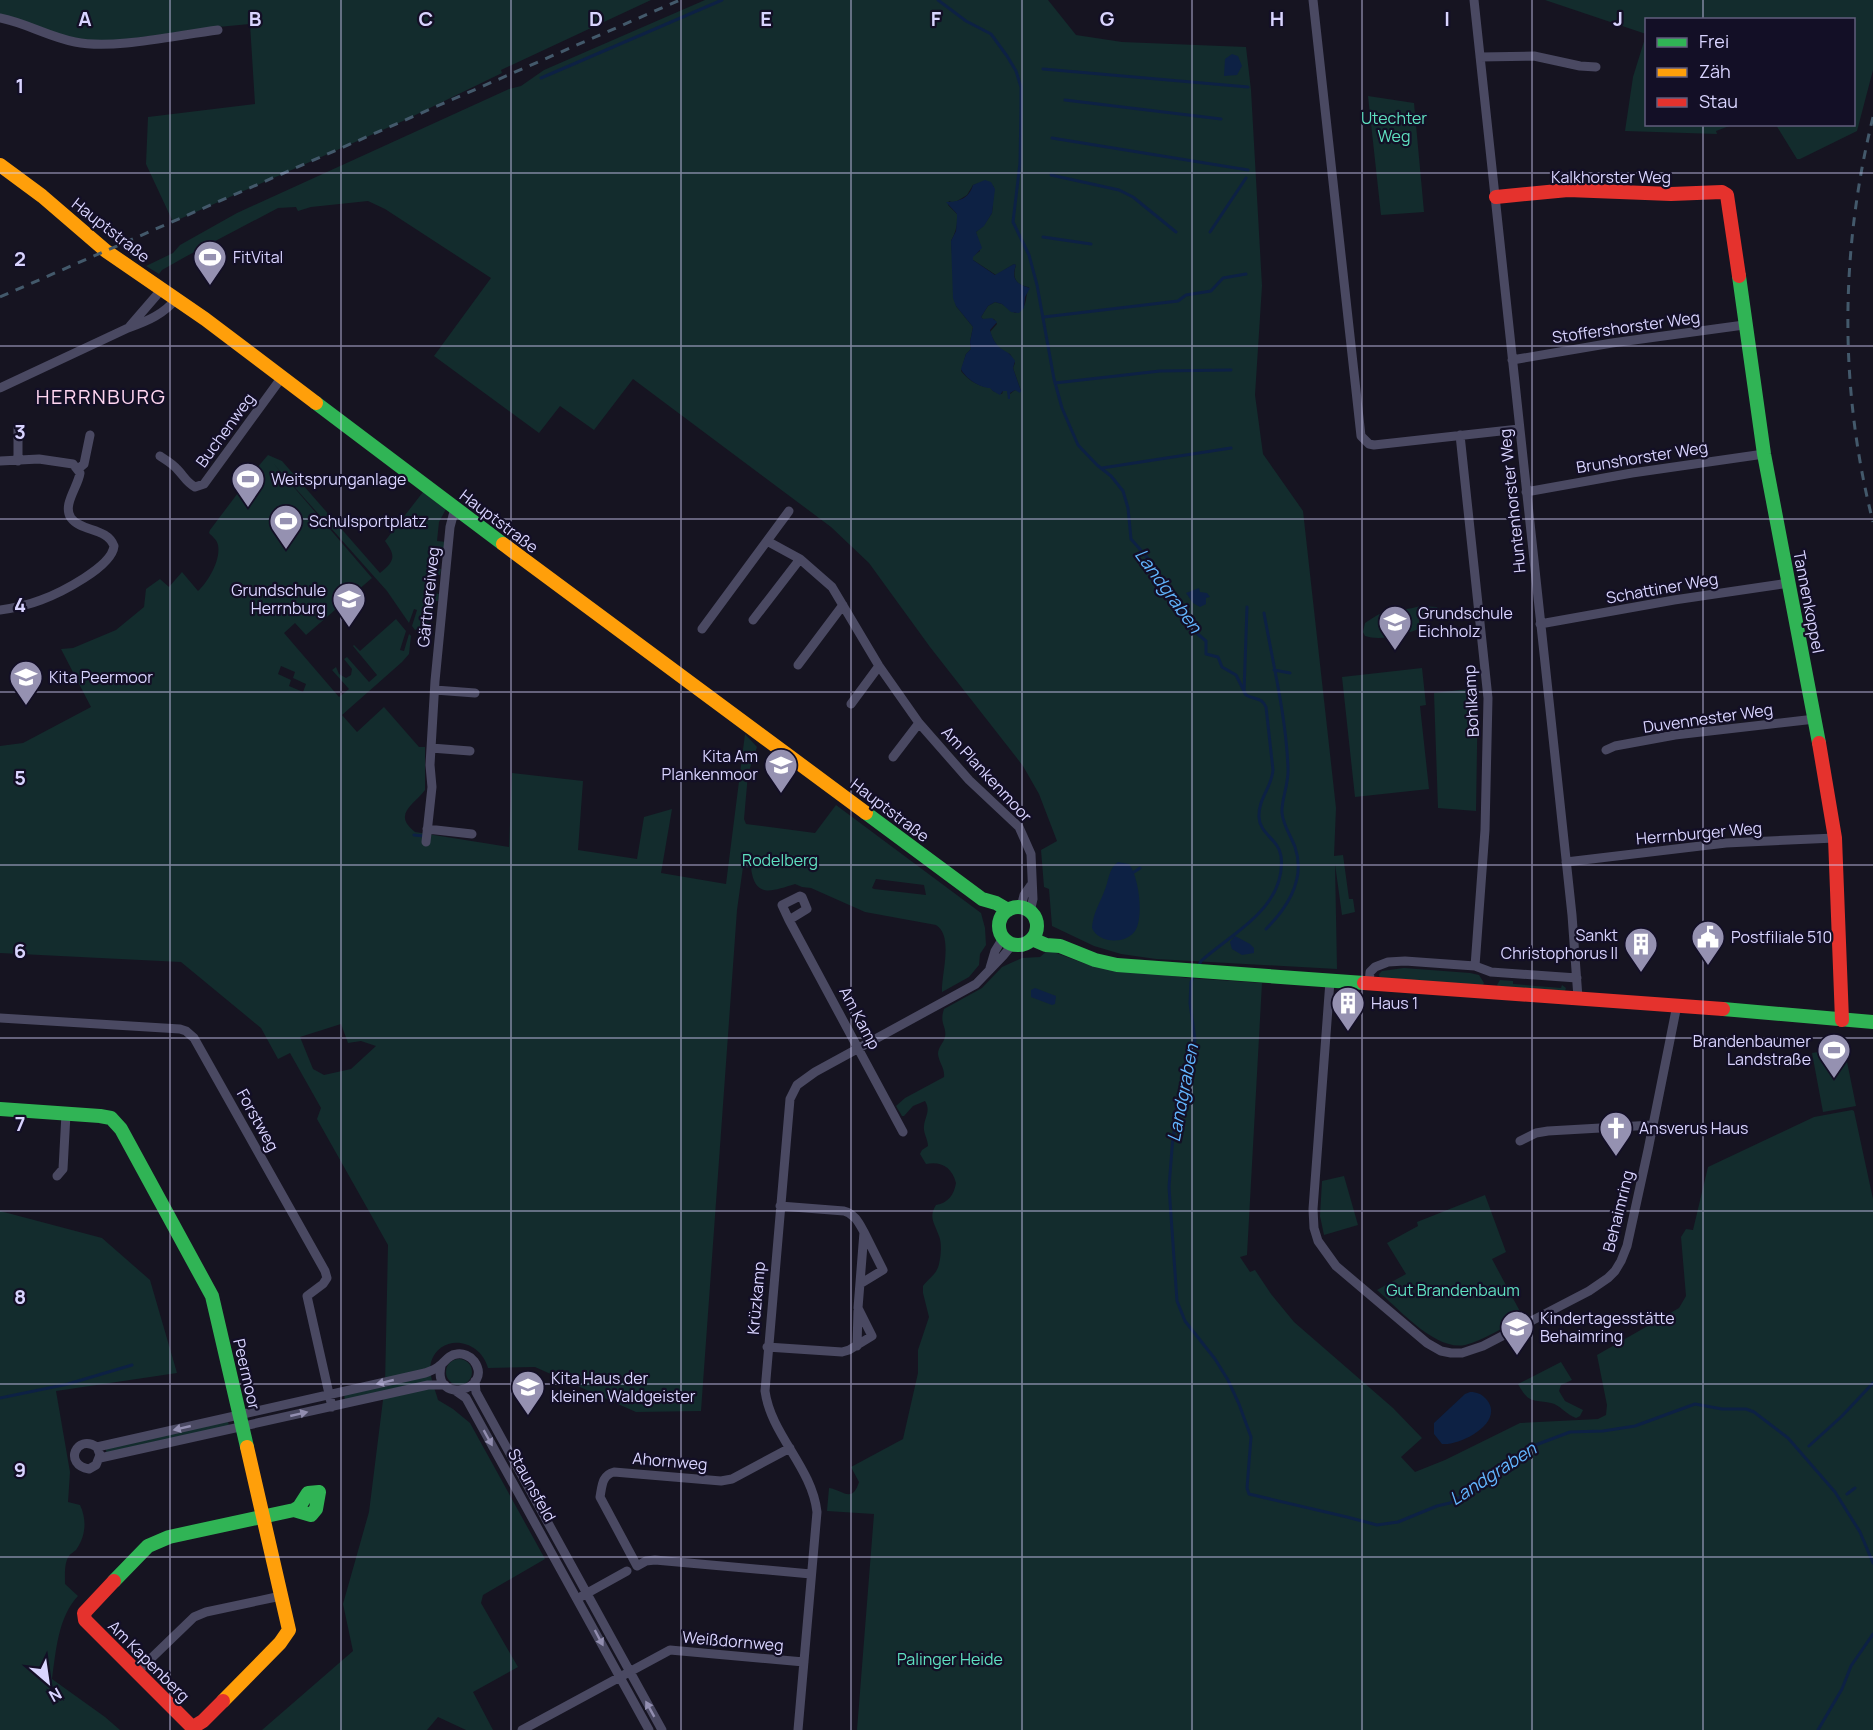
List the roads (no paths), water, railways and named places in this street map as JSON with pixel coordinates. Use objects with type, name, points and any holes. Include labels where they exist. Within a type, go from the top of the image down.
[{"type":"street","points":[[1312,0],[1359,431],[1364,440],[1374,445],[1519,429]]},
{"type":"street","name":"Huntenhorster Weg","points":[[1474,0],[1566,862],[1578,998]]},
{"type":"street","points":[[0,18],[54,37],[100,46],[218,30]]},
{"type":"street","points":[[1480,57],[1534,56],[1580,66],[1596,67]]},
{"type":"street","name":"Hauptstraße","points":[[0,165],[50,202],[106,251],[177,298],[455,508],[982,899],[989,911],[1015,913],[1036,919],[1034,934]]},
{"type":"street","name":"Kalkhorster Weg","points":[[1496,197],[1568,190],[1671,194],[1726,193]]},
{"type":"street","name":"Tannenkoppel","points":[[1726,193],[1729,199],[1744,326],[1764,454],[1815,719],[1835,838],[1842,1020]]},
{"type":"street","points":[[128,327],[162,289]]},
{"type":"street","points":[[0,388],[128,327],[161,314],[177,298]]},
{"type":"street","name":"Stoffershorster Weg","points":[[1512,360],[1612,343],[1744,326]]},
{"type":"street","name":"Buchenweg","points":[[160,456],[175,466],[184,480],[190,484],[195,486],[204,484],[282,377]]},
{"type":"street","points":[[18,428],[18,460]]},
{"type":"street","points":[[78,469],[84,464],[90,435]]},
{"type":"street","name":"Bohlkamp","points":[[1460,435],[1488,698],[1485,830],[1475,966]]},
{"type":"street","name":"Brunshorster Weg","points":[[1526,492],[1632,473],[1764,454]]},
{"type":"street","points":[[0,461],[58,461],[73,464],[78,469],[79,478],[68,508],[69,515],[76,523],[106,535],[114,546],[112,553],[99,567],[67,588],[42,600],[0,610]]},
{"type":"street","name":"Gärtnereiweg","points":[[426,842],[432,787],[431,748],[435,690],[450,527],[455,508]]},
{"type":"street","points":[[702,629],[789,511]]},
{"type":"street","name":"Am Plankenmoor","points":[[767,541],[800,559],[825,578],[879,666],[919,723],[969,780],[1019,827],[1031,854],[1033,899],[1015,913]]},
{"type":"street","points":[[753,620],[800,559]]},
{"type":"street","name":"Schattiner Weg","points":[[1540,624],[1674,600],[1788,583]]},
{"type":"street","points":[[798,665],[843,605]]},
{"type":"street","points":[[851,704],[879,666]]},
{"type":"street","points":[[435,690],[475,693]]},
{"type":"street","name":"Duvennester Weg","points":[[1605,750],[1615,746],[1685,733],[1815,719]]},
{"type":"street","name":"Am Plankenmoor","points":[[894,757],[919,723]]},
{"type":"street","points":[[431,748],[470,750]]},
{"type":"street","points":[[427,829],[472,834]]},
{"type":"street","name":"Herrnburger Weg","points":[[1566,862],[1726,843],[1835,838]]},
{"type":"street","name":"Hauptstraße","points":[[1007,941],[999,930],[1015,913]]},
{"type":"street","name":"Am Kamp","points":[[789,920],[903,1132]]},
{"type":"street","points":[[1007,941],[1023,945],[1034,934],[1046,945],[1060,946],[1088,958],[1117,965],[1677,1005],[1873,1022]]},
{"type":"street","name":"Krüzkamp","points":[[798,1730],[817,1512],[813,1490],[766,1397],[765,1372],[792,1093],[803,1080],[976,984],[990,968],[995,951],[1007,941]]},
{"type":"street","points":[[1369,984],[1372,969],[1388,962],[1406,961],[1475,966],[1491,972],[1577,978]]},
{"type":"street","name":"Behaimring","points":[[1330,981],[1313,1209],[1314,1228],[1322,1247],[1336,1266],[1433,1347],[1458,1354],[1483,1346],[1589,1291],[1608,1278],[1625,1254],[1677,1005]]},
{"type":"street","name":"Forstweg","points":[[0,1018],[180,1029],[194,1038],[325,1271],[327,1278],[323,1284],[307,1296],[329,1395]]},
{"type":"street","name":"Peermoor","points":[[0,1109],[111,1118],[121,1129],[212,1296],[289,1630],[285,1637],[203,1721],[195,1726],[190,1725]]},
{"type":"street","points":[[57,1176],[63,1169],[66,1114]]},
{"type":"street","points":[[1520,1141],[1536,1133],[1548,1131],[1653,1125]]},
{"type":"street","points":[[780,1206],[844,1211],[854,1215],[883,1270],[860,1284]]},
{"type":"street","points":[[857,1346],[864,1232]]},
{"type":"street","points":[[767,1347],[842,1352],[857,1346],[872,1336],[858,1308]]},
{"type":"street","points":[[97,1447],[100,1458],[96,1465],[88,1469],[80,1466],[75,1459],[75,1450],[80,1445],[90,1443],[97,1447],[241,1421],[332,1407],[428,1384],[445,1385],[456,1390],[468,1388],[475,1382],[476,1366],[468,1356],[455,1354],[448,1357],[441,1366],[425,1373],[329,1395],[241,1421],[100,1458]]},
{"type":"street","points":[[441,1366],[441,1377],[445,1385]]},
{"type":"street","name":"Staunsfeld","points":[[475,1382],[476,1392],[662,1730]]},
{"type":"street","name":"Staunsfeld","points":[[456,1390],[466,1398],[649,1730]]},
{"type":"street","points":[[329,1395],[332,1407]]},
{"type":"street","name":"Ahornweg","points":[[633,1568],[600,1497],[603,1483],[609,1473],[721,1481],[732,1479],[790,1448]]},
{"type":"street","points":[[262,1517],[294,1510]]},
{"type":"street","name":"Am Kapenberg","points":[[190,1725],[86,1620],[84,1613],[148,1546],[156,1541],[262,1517]]},
{"type":"street","points":[[577,1599],[646,1561],[655,1560],[811,1574]]},
{"type":"street","points":[[137,1672],[194,1617],[206,1612],[281,1596]]},
{"type":"street","name":"Weißdornweg","points":[[630,1672],[670,1650],[804,1662]]},
{"type":"street","points":[[522,1730],[630,1672]]},
{"type":"water","points":[[1232,54],[1238,56],[1242,66],[1237,75],[1224,76],[1225,59]]},
{"type":"water","points":[[985,180],[991,182],[995,189],[992,213],[984,226],[976,232],[982,248],[973,260],[995,275],[1014,264],[1016,265],[1014,274],[1016,280],[1021,285],[1030,288],[1025,297],[1024,308],[1019,313],[1011,312],[1002,304],[995,302],[988,306],[981,317],[983,319],[992,318],[997,322],[990,330],[993,338],[999,347],[1009,353],[1015,361],[1013,368],[1021,391],[1020,393],[1015,390],[1010,393],[1010,399],[1008,399],[1007,391],[1003,391],[1000,395],[990,388],[977,384],[969,379],[961,369],[966,354],[971,349],[973,327],[956,306],[953,298],[951,241],[956,231],[957,214],[946,202],[962,199],[969,194],[973,185]]},
{"type":"water","points":[[1199,588],[1200,592],[1207,593],[1210,597],[1206,598],[1206,604],[1200,607],[1193,603],[1186,593]]},
{"type":"water","points":[[1118,862],[1129,864],[1132,870],[1140,907],[1138,925],[1131,936],[1112,940],[1100,937],[1092,928],[1110,872]]},
{"type":"water","points":[[1235,936],[1250,944],[1254,948],[1254,953],[1242,955],[1232,949],[1230,942]]},
{"type":"water","points":[[1035,988],[1056,996],[1055,1004],[1031,997],[1031,990]]},
{"type":"water","points":[[1470,1392],[1475,1392],[1487,1400],[1491,1409],[1490,1417],[1485,1425],[1469,1437],[1450,1444],[1442,1444],[1434,1434],[1434,1423]]},
{"type":"waterway","points":[[541,78],[722,0]]},
{"type":"waterway","name":"Landgraben","points":[[938,0],[966,21],[991,34],[1016,71],[1021,87],[1020,163],[1013,222],[1029,255],[1037,285],[1054,379],[1062,408],[1078,445],[1111,476],[1123,491],[1128,508],[1131,539],[1153,564],[1179,608],[1191,619],[1193,630],[1206,641],[1206,654],[1218,657],[1222,667],[1236,675],[1246,695],[1260,700],[1266,707],[1273,770],[1259,817],[1262,828],[1279,850],[1281,874],[1275,890],[1255,917],[1201,961],[1197,969]]},
{"type":"waterway","points":[[1043,69],[1248,87]]},
{"type":"waterway","points":[[1065,100],[1221,119]]},
{"type":"waterway","points":[[1052,138],[1248,170]]},
{"type":"waterway","points":[[1051,175],[1119,190],[1133,197],[1176,232]]},
{"type":"waterway","points":[[1210,232],[1246,178]]},
{"type":"waterway","points":[[1043,237],[1091,244]]},
{"type":"waterway","points":[[1044,317],[1178,301],[1186,295],[1211,291],[1223,278],[1246,274]]},
{"type":"waterway","points":[[1055,383],[1160,371],[1231,370]]},
{"type":"waterway","points":[[1102,468],[1231,448]]},
{"type":"waterway","points":[[1244,692],[1247,607]]},
{"type":"waterway","points":[[1264,613],[1287,749],[1288,774],[1282,813],[1298,859],[1298,870],[1292,892],[1281,912],[1266,929]]},
{"type":"waterway","points":[[1274,670],[1290,673]]},
{"type":"waterway","points":[[414,835],[425,836]]},
{"type":"waterway","points":[[1134,872],[1140,868]]},
{"type":"waterway","name":"Landgraben","points":[[1194,975],[1191,982],[1190,1003],[1195,1040],[1188,1064],[1184,1098],[1173,1136],[1169,1187],[1177,1301],[1185,1321],[1215,1359],[1239,1404],[1251,1437],[1247,1488],[1249,1494],[1377,1525],[1398,1522],[1450,1503],[1486,1481],[1533,1446],[1570,1432],[1603,1431],[1635,1426],[1695,1404],[1722,1409],[1746,1409],[1754,1412],[1788,1438],[1835,1492],[1860,1532],[1873,1563]]},
{"type":"waterway","points":[[0,1398],[68,1384],[132,1365]]},
{"type":"waterway","points":[[1809,1446],[1873,1383]]},
{"type":"waterway","points":[[1847,1494],[1855,1488]]},
{"type":"waterway","name":"Landgraben","points":[[1818,1730],[1842,1689],[1851,1666],[1873,1634]]},
{"type":"railway","points":[[0,297],[680,0]]},
{"type":"railway","points":[[1873,117],[1854,218],[1848,320],[1849,370],[1854,421],[1873,522]]},
{"type":"place","name":"FitVital","points":[[210,286]]},
{"type":"place","name":"Weitsprunganlage","points":[[248,508]]},
{"type":"place","name":"Schulsportplatz","points":[[286,550]]},
{"type":"place","name":"Grundschule Herrnburg","points":[[349,628]]},
{"type":"place","name":"Grundschule Eichholz","points":[[1395,651]]},
{"type":"place","name":"Kita Peermoor","points":[[26,706]]},
{"type":"place","name":"Kita Am Plankenmoor","points":[[781,794]]},
{"type":"place","name":"Postfiliale 510","points":[[1708,966]]},
{"type":"place","name":"Sankt Christophorus II","points":[[1641,973]]},
{"type":"place","name":"Haus 1","points":[[1348,1032]]},
{"type":"place","name":"Brandenbaumer Landstraße","points":[[1834,1079]]},
{"type":"place","name":"Ansverus Haus","points":[[1616,1157]]},
{"type":"place","name":"Kindertagesstätte Behaimring","points":[[1517,1356]]},
{"type":"place","name":"Kita Haus der kleinen Waldgeister","points":[[528,1416]]},
{"type":"district","name":"HERRNBURG","points":[[101,397]]},
{"type":"park label","name":"Utechter Weg","points":[[1394,127]]},
{"type":"park label","name":"Rodelberg","points":[[780,860]]},
{"type":"park label","name":"Gut Brandenbaum","points":[[1453,1290]]},
{"type":"park label","name":"Palinger Heide","points":[[950,1659]]}]
